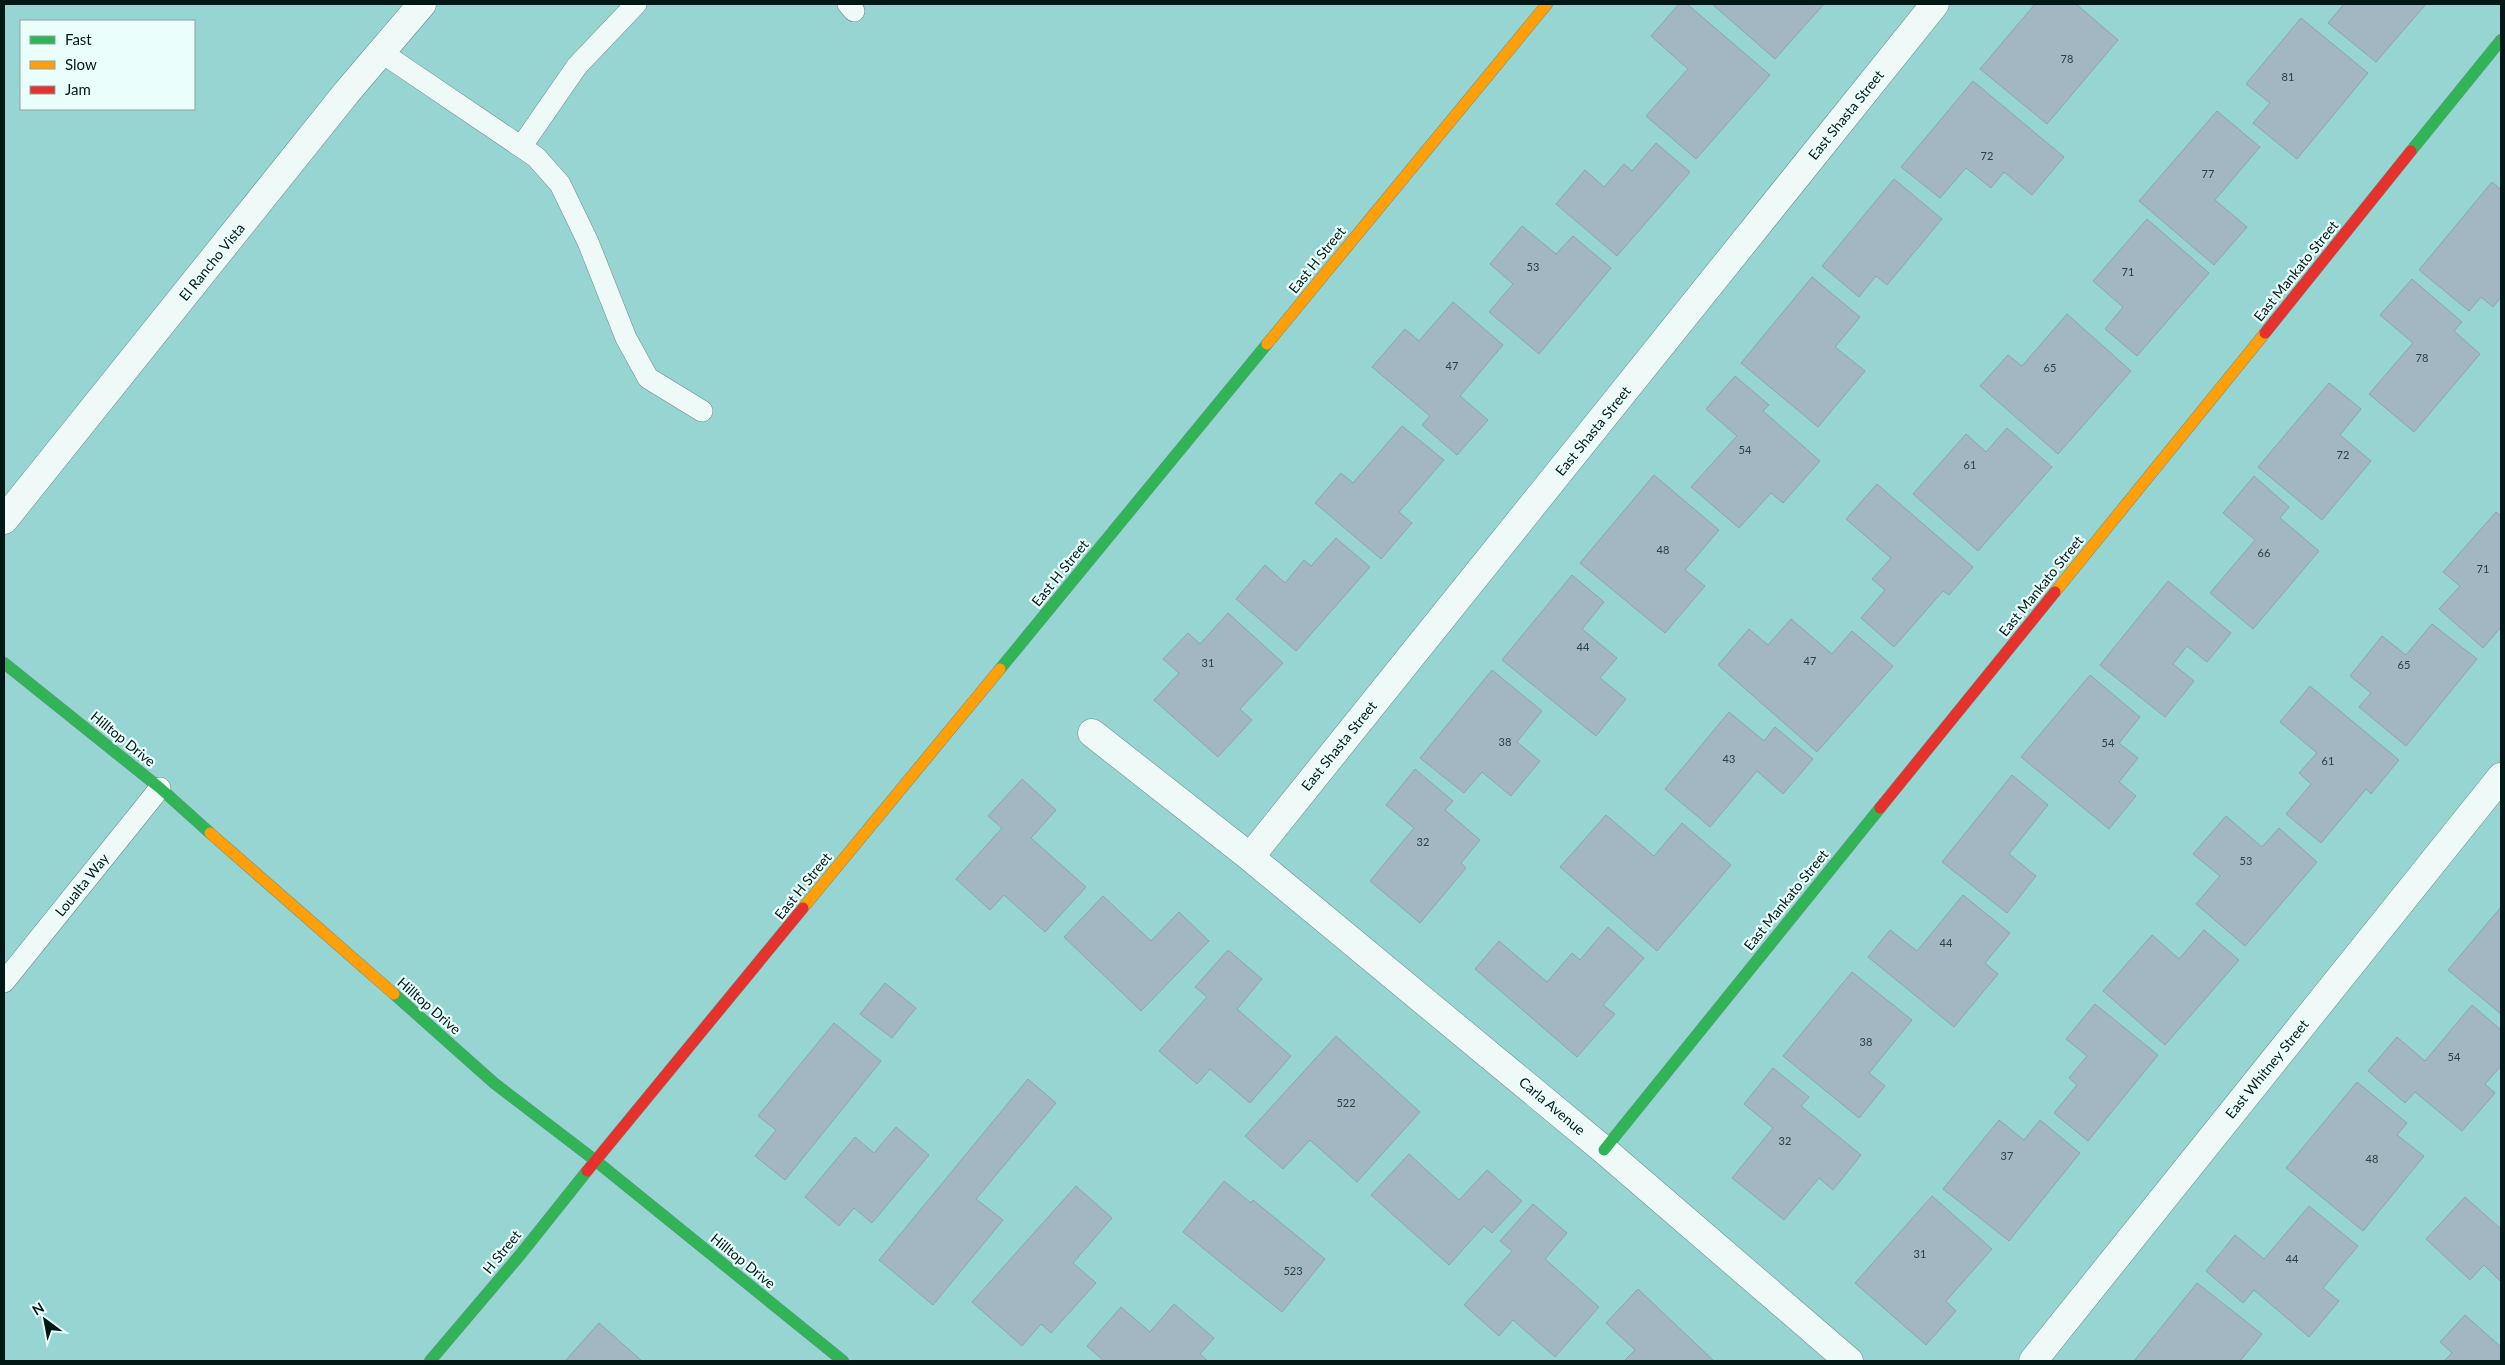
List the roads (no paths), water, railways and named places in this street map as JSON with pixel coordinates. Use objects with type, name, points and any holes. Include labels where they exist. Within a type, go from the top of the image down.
[{"type":"main road","name":"East H Street","points":[[596,1161],[1547,4]]},
{"type":"main road","name":"East Mankato Street","points":[[1604,1150],[2501,40]]},
{"type":"main road","name":"Hilltop Drive","points":[[4,662],[160,788],[487,1076],[596,1161],[843,1361]]},
{"type":"main road","name":"H Street","points":[[430,1361],[596,1161]]},
{"type":"street","name":"El Rancho Vista","points":[[4,520],[421,4]]},
{"type":"street","name":"East Shasta Street","points":[[1250,857],[1935,4]]},
{"type":"street","name":"Carla Avenue","points":[[1092,733],[1250,857],[1604,1150],[1849,1361]]},
{"type":"street","name":"East Whitney Street","points":[[2033,1361],[2501,778]]},
{"type":"lane","points":[[521,147],[577,66],[636,4]]},
{"type":"lane","points":[[381,52],[536,157],[560,184],[588,242],[626,338],[648,378],[702,411]]},
{"type":"lane","name":"Loualta Way","points":[[4,982],[160,788]]}]
